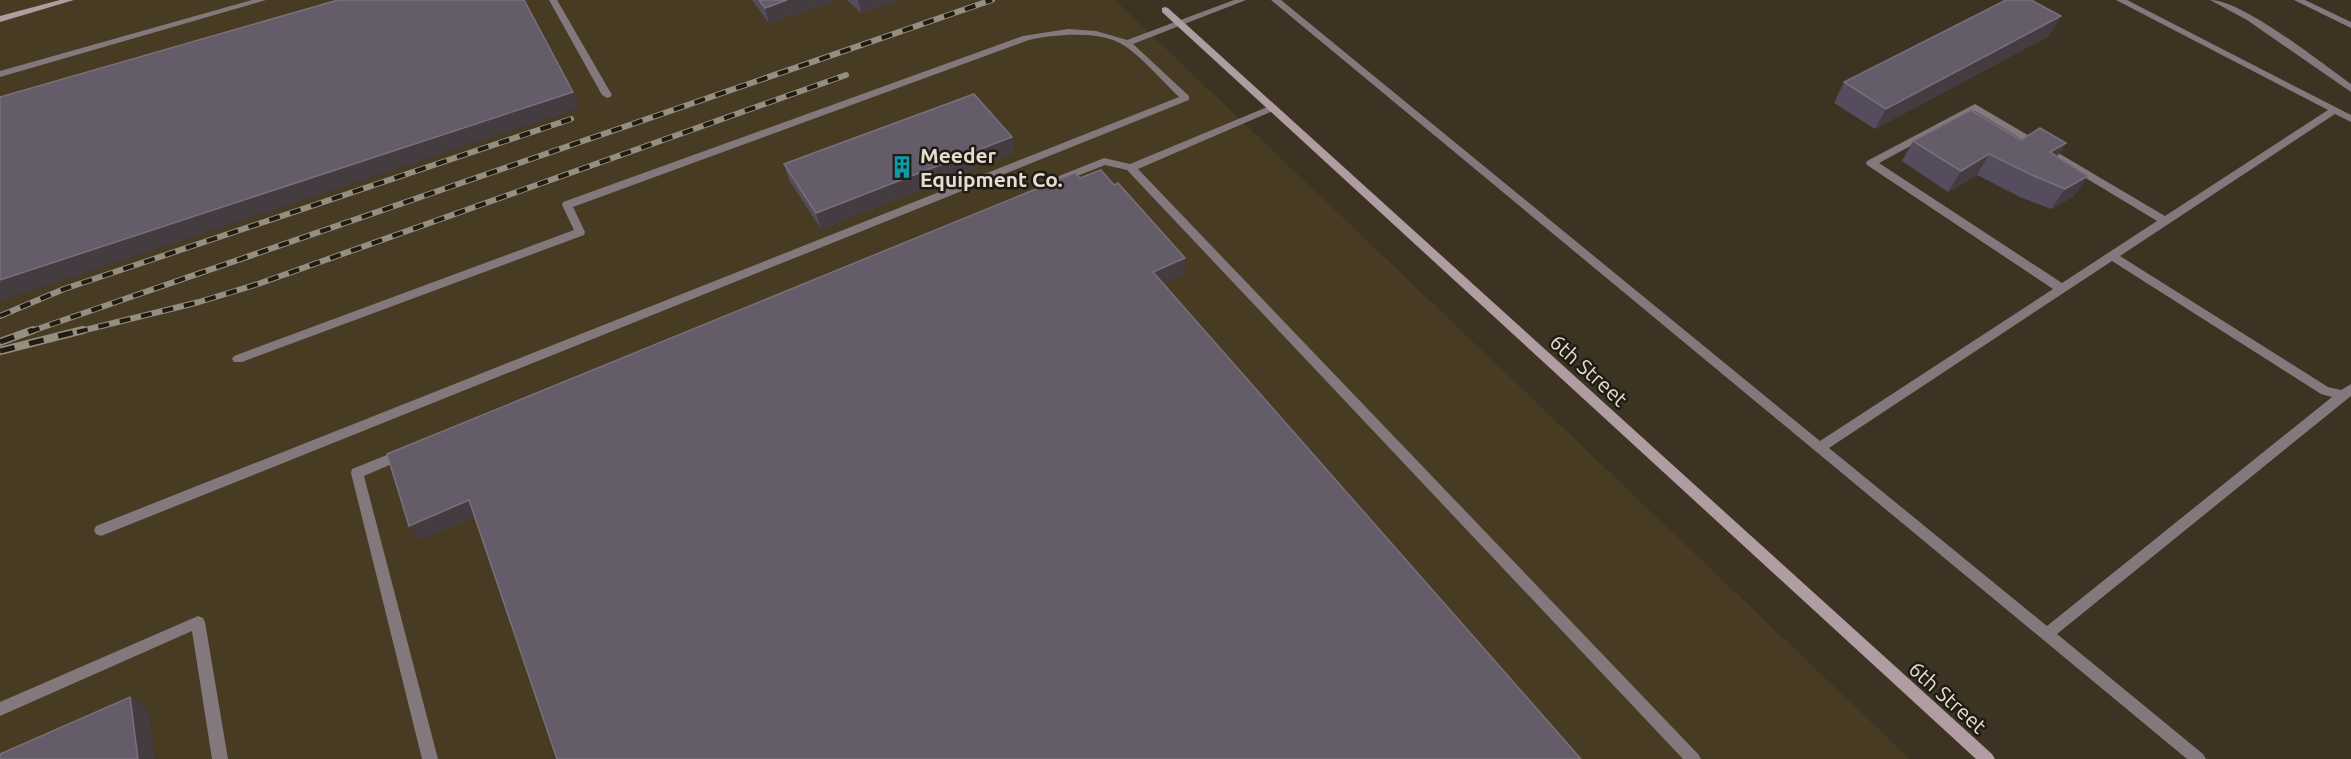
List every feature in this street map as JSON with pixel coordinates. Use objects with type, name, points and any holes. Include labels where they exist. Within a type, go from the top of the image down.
[{"type":"street","points":[[0,19],[70,0]]},
{"type":"street","name":"6th Street","points":[[1165,10],[1987,759]]},
{"type":"lane","points":[[0,75],[262,0]]},
{"type":"lane","points":[[553,0],[607,95]]},
{"type":"lane","points":[[1127,43],[1242,0]]},
{"type":"lane","points":[[1275,0],[2198,759]]},
{"type":"lane","points":[[2120,0],[2351,118]]},
{"type":"lane","points":[[2214,0],[2250,18],[2351,89]]},
{"type":"lane","points":[[2298,0],[2351,25]]},
{"type":"lane","points":[[101,530],[1186,98],[1127,43],[1109,37],[1063,30],[1037,34],[567,205],[580,232],[238,359]]},
{"type":"lane","points":[[2062,289],[1871,163],[1975,106],[2165,221]]},
{"type":"lane","points":[[1131,168],[1272,108]]},
{"type":"lane","points":[[1820,447],[2335,110]]},
{"type":"lane","points":[[1049,184],[1104,161],[1131,168],[1693,759]]},
{"type":"lane","points":[[2112,256],[2325,391],[2347,392]]},
{"type":"lane","points":[[2047,634],[2347,392]]},
{"type":"lane","points":[[412,450],[357,472],[430,759]]},
{"type":"lane","points":[[0,709],[198,622],[220,759]]},
{"type":"shaded area","points":[[0,0],[1115,0],[1910,759],[0,759]]},
{"type":"building","points":[[338,0],[524,0],[573,92],[0,280],[0,97]]},
{"type":"building","points":[[759,0],[787,0],[765,8]]},
{"type":"building","points":[[2006,0],[2031,0],[2061,16],[1886,109],[1844,82]]},
{"type":"building","name":"Meeder Equipment Co.","points":[[974,94],[1012,137],[816,213],[784,164]]},
{"type":"building","points":[[1971,110],[2021,140],[2040,128],[2066,143],[2050,152],[2088,176],[2065,189],[1989,154],[1961,171],[1913,141]]},
{"type":"building","points":[[1101,170],[1114,185],[1118,183],[1185,258],[1153,272],[1581,759],[557,759],[469,500],[409,526],[387,454],[1075,173],[1080,178]]},
{"type":"building","points":[[130,697],[138,759],[0,759],[0,754]]},
{"type":"railway","points":[[29,332],[992,0]]},
{"type":"railway","points":[[77,332],[199,302],[258,284],[846,75]]},
{"type":"railway","points":[[0,316],[64,289],[571,119]]},
{"type":"railway","points":[[0,342],[33,330]]},
{"type":"railway","points":[[0,351],[83,330]]},
{"type":"place","name":"Meeder Equipment Co.","points":[[902,167]]}]
